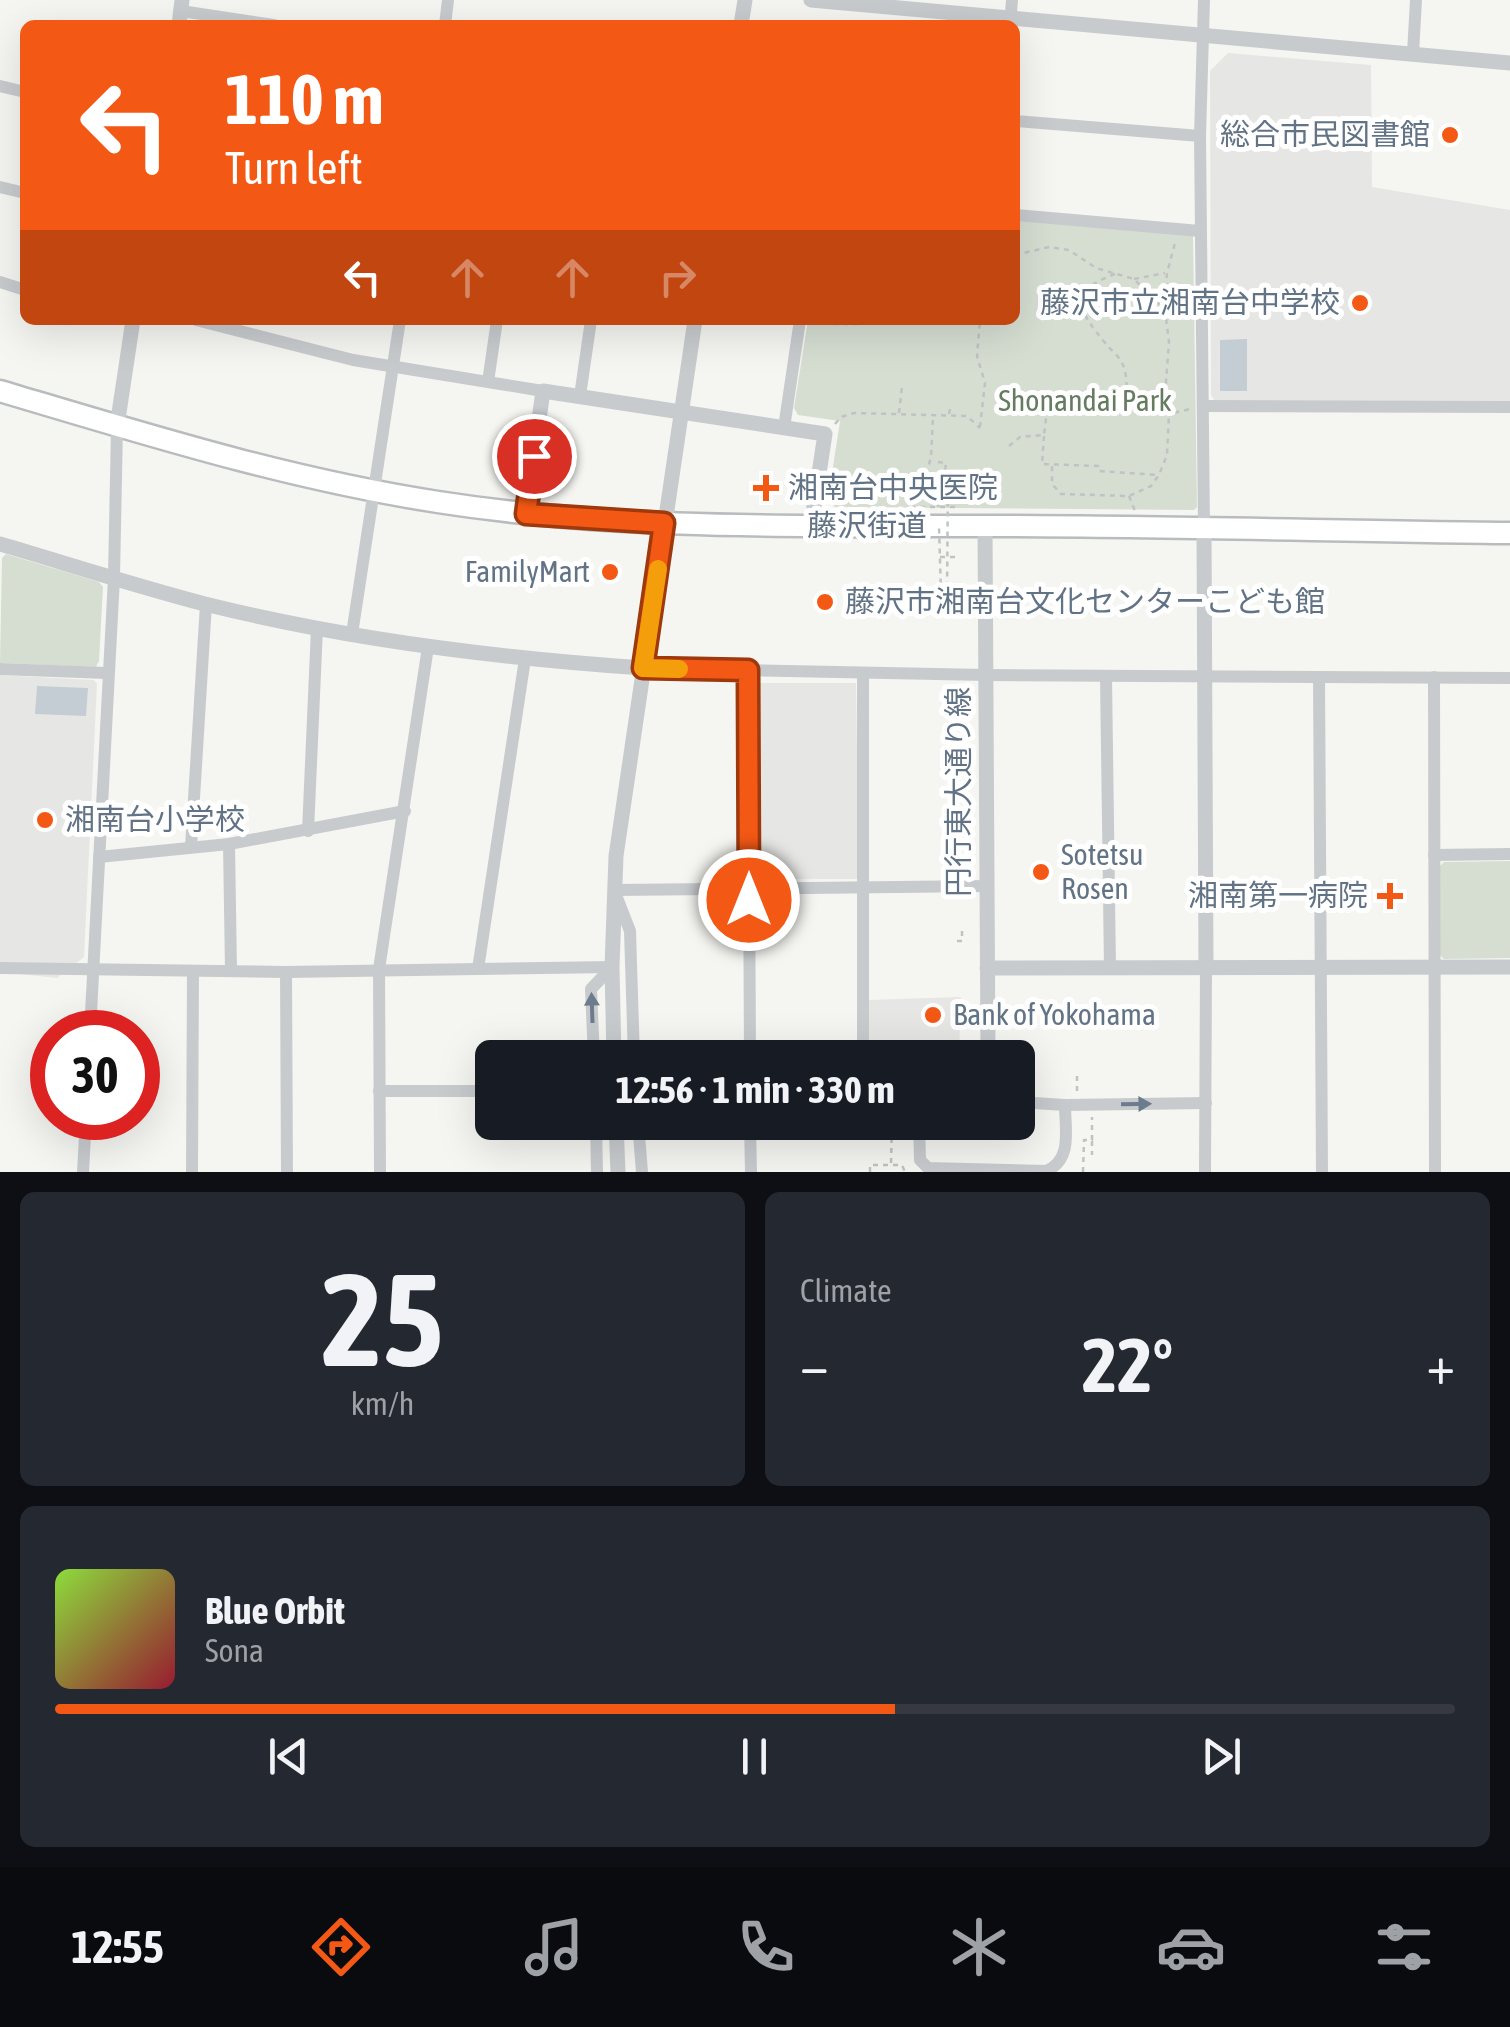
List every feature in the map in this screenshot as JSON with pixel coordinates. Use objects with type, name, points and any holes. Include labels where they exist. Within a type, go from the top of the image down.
[{"type":"highway","name":"藤沢街道","points":[[0,391],[275,470],[526,514],[664,523],[811,526],[938,516],[985,526],[1510,533]]},
{"type":"street","points":[[811,0],[1011,14],[1510,63]]},
{"type":"street","points":[[1204,0],[1200,407],[1205,676],[1205,1172]]},
{"type":"street","points":[[1413,53],[1416,0]]},
{"type":"street","points":[[181,12],[238,20]]},
{"type":"street","points":[[1020,121],[1200,136]]},
{"type":"street","points":[[1020,215],[1200,231]]},
{"type":"street","points":[[91,1010],[114,578],[117,426],[131,325]]},
{"type":"street","points":[[232,325],[393,368],[825,434],[811,526]]},
{"type":"street","points":[[352,634],[399,325]]},
{"type":"street","points":[[488,382],[496,325]]},
{"type":"street","points":[[580,396],[590,325]]},
{"type":"street","points":[[614,1040],[614,890],[622,796],[694,325]]},
{"type":"street","points":[[784,428],[799,325]]},
{"type":"street","points":[[526,514],[544,390]]},
{"type":"street","points":[[1200,407],[1510,408]]},
{"type":"street","name":"円行東大通り線","points":[[985,526],[988,1040]]},
{"type":"street","points":[[0,544],[206,604],[317,628],[525,659],[643,668],[863,673],[1510,678]]},
{"type":"street","points":[[191,847],[206,604]]},
{"type":"street","points":[[308,832],[317,628]]},
{"type":"street","points":[[380,1172],[380,969],[428,647]]},
{"type":"street","points":[[478,969],[525,659]]},
{"type":"street","points":[[0,669],[106,673]]},
{"type":"street","points":[[748,670],[750,1040]]},
{"type":"street","points":[[863,673],[864,1040]]},
{"type":"street","points":[[1106,676],[1110,968]]},
{"type":"street","points":[[1320,677],[1322,1172]]},
{"type":"street","points":[[1434,678],[1436,1172]]},
{"type":"street","points":[[99,857],[230,844],[405,811]]},
{"type":"street","points":[[230,844],[231,970]]},
{"type":"street","points":[[1434,855],[1510,854]]},
{"type":"street","points":[[614,890],[987,886]]},
{"type":"street","points":[[614,890],[630,931],[633,1040]]},
{"type":"street","points":[[0,968],[286,972],[612,967]]},
{"type":"street","points":[[593,1040],[592,989],[612,967]]},
{"type":"street","points":[[987,968],[1510,967]]},
{"type":"street","points":[[192,1172],[193,971]]},
{"type":"street","points":[[286,972],[286,1172]]},
{"type":"street","points":[[612,986],[630,986]]},
{"type":"street","points":[[379,1091],[475,1091]]},
{"type":"street","points":[[919,1140],[920,1160],[928,1168],[1046,1171],[1065,1152],[1071,1101]]},
{"type":"street","points":[[1035,1102],[1206,1103]]},
{"type":"street","points":[[83,1172],[85,1140]]},
{"type":"street","points":[[596,1140],[597,1172]]},
{"type":"street","points":[[617,1140],[618,1172]]},
{"type":"street","points":[[639,1140],[642,1172]]},
{"type":"street","points":[[750,1140],[751,1172]]},
{"type":"path","points":[[1052,464],[1052,484],[1061,494],[1129,496],[1151,486],[1159,475],[1167,456],[1169,414],[1167,272],[1178,229]]},
{"type":"path","points":[[1020,255],[1048,248],[1068,250],[1096,268],[1134,279],[1167,272]]},
{"type":"path","points":[[1116,274],[1090,283],[1081,300],[1085,314],[1122,362],[1126,377],[1125,413]]},
{"type":"path","points":[[1134,279],[1165,310]]},
{"type":"path","points":[[1042,310],[1085,314]]},
{"type":"path","points":[[825,434],[841,417],[854,413],[967,416],[980,428],[984,382],[977,356],[980,325]]},
{"type":"path","points":[[899,414],[902,387]]},
{"type":"path","points":[[949,416],[951,405]]},
{"type":"path","points":[[1159,475],[1042,464],[1047,411],[1169,414],[1200,407]]},
{"type":"path","points":[[933,416],[931,457],[908,517],[938,516],[959,507]]},
{"type":"path","points":[[1009,446],[1020,437],[1044,435]]},
{"type":"path","points":[[938,462],[946,463],[948,475],[949,590],[946,595],[941,594]]},
{"type":"path","points":[[945,471],[940,474],[938,516],[941,594],[945,600],[960,598]]},
{"type":"path","points":[[1129,496],[1136,512]]},
{"type":"path","points":[[940,557],[960,556]]},
{"type":"path","points":[[958,941],[962,941],[962,930]]},
{"type":"path","points":[[1071,1101],[1077,1072]]},
{"type":"path","points":[[1092,1114],[1092,1155]]},
{"type":"path","points":[[892,1140],[894,1172]]},
{"type":"path","points":[[1083,1172],[1084,1140],[1092,1140]]},
{"type":"path","points":[[870,1172],[870,1165],[902,1165],[905,1172]]},
{"type":"shaded area","name":"藤沢市立湘南台中学校","points":[[1228,53],[1371,65],[1372,187],[1510,210],[1510,402],[1215,401],[1211,395],[1210,71]]},
{"type":"shaded area","points":[[1247,339],[1247,391],[1220,391],[1220,340]]},
{"type":"shaded area","name":"湘南台小学校","points":[[0,675],[94,680],[97,684],[84,957],[57,978],[0,972]]},
{"type":"shaded area","points":[[754,683],[856,683],[859,879],[754,879]]},
{"type":"shaded area","points":[[37,686],[88,688],[86,716],[35,714]]},
{"type":"shaded area","points":[[961,997],[960,1040],[868,1040],[867,1000]]},
{"type":"green space","name":"Shonandai Park","points":[[1020,219],[1193,235],[1197,507],[1194,510],[835,507],[828,499],[840,421],[798,415],[794,408],[807,325],[1020,325]]},
{"type":"green space","points":[[6,554],[99,582],[103,587],[96,667],[0,663],[2,558]]},
{"type":"green space","points":[[1510,861],[1510,958],[1444,959],[1440,955],[1440,866],[1444,862]]},
{"type":"slow traffic","points":[[658,569],[643,668],[679,669]]},
{"type":"place","name":"総合市民図書館","points":[[1450,135]]},
{"type":"place","name":"藤沢市立湘南台中学校","points":[[1360,303]]},
{"type":"place","name":"湘南台中央医院","points":[[766,488]]},
{"type":"place","name":"FamilyMart","points":[[610,572]]},
{"type":"place","name":"藤沢市湘南台文化センターこども館","points":[[825,602]]},
{"type":"place","name":"湘南台小学校","points":[[45,820]]},
{"type":"place","name":"Sotetsu Rosen","points":[[1041,872]]},
{"type":"place","name":"湘南第一病院","points":[[1390,896]]},
{"type":"place","name":"Bank of Yokohama","points":[[933,1015]]},
{"type":"route","points":[[534,456],[526,514],[664,523],[643,668],[748,670],[749,900]]}]
